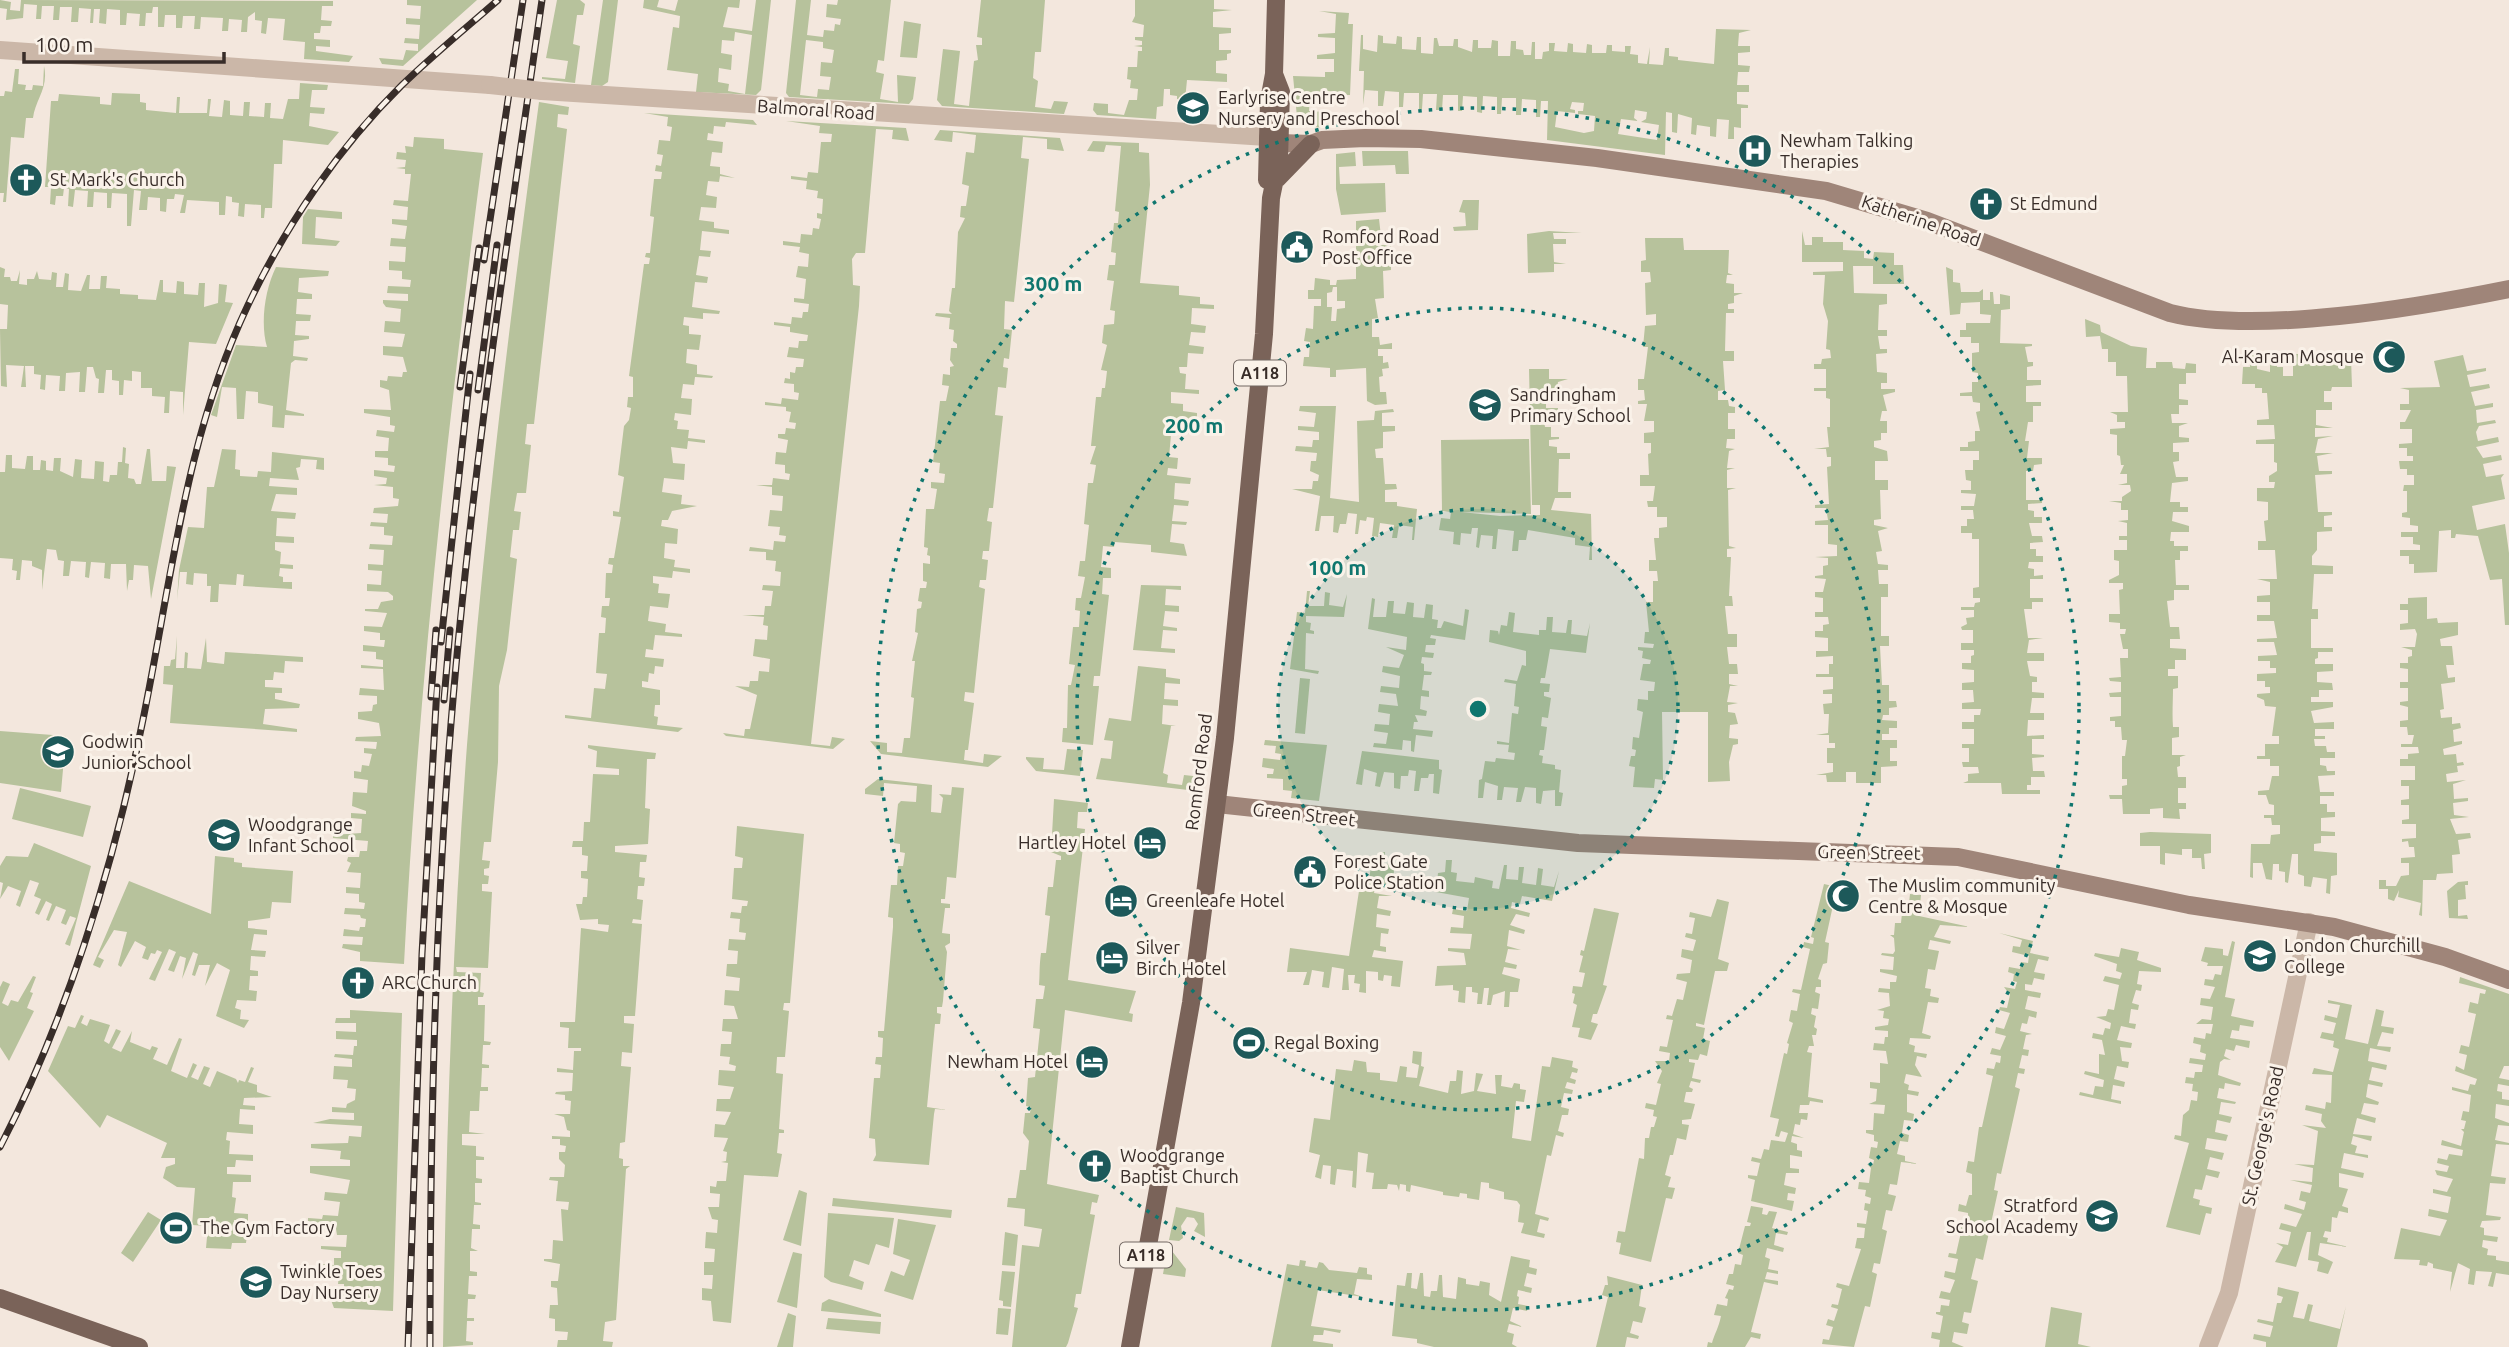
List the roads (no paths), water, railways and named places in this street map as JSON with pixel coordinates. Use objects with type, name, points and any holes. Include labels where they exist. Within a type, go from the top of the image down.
[{"type":"main road","name":"Romford Road","points":[[1130,1347],[1191,1003],[1232,678],[1264,334],[1273,189],[1266,171],[1276,138],[1269,101],[1274,74],[1276,0]]},
{"type":"main road","name":"Katherine Road","points":[[1276,138],[1312,136],[1317,142],[1421,139],[1597,158],[1826,191],[1909,215],[2170,313],[2194,318],[2222,320],[2318,316],[2509,289]]},
{"type":"main road","points":[[1273,189],[1295,156],[1317,142]]},
{"type":"main road","name":"Green Street","points":[[1217,804],[1578,843],[1930,854],[1999,865],[2189,905],[2309,922],[2445,957],[2509,980]]},
{"type":"main road","points":[[0,1298],[139,1347]]},
{"type":"street","name":"Balmoral Road","points":[[0,50],[542,90],[1276,138]]},
{"type":"street","name":"St. George's Road","points":[[2208,1347],[2230,1293],[2309,922]]},
{"type":"railway","points":[[0,1147],[45,1049],[101,892],[129,786],[193,462],[226,357],[248,305],[297,217],[357,134],[402,85],[498,0]]},
{"type":"railway","points":[[484,260],[523,0]]},
{"type":"railway","points":[[430,1347],[434,1048],[449,749],[477,467],[542,0]]},
{"type":"railway","points":[[478,390],[497,245]]},
{"type":"railway","points":[[460,387],[479,248]]},
{"type":"railway","points":[[441,642],[470,374]]},
{"type":"railway","points":[[431,697],[436,630]]},
{"type":"railway","points":[[444,700],[450,630]]},
{"type":"railway","points":[[408,1347],[422,954],[437,687]]},
{"type":"place","name":"Earlyrise Centre Nursery and Preschool","points":[[1193,108]]},
{"type":"place","name":"Newham Talking Therapies","points":[[1755,151]]},
{"type":"place","name":"St Mark's Church","points":[[26,180]]},
{"type":"place","name":"St Edmund","points":[[1986,204]]},
{"type":"place","name":"Romford Road Post Office","points":[[1297,247]]},
{"type":"place","name":"Al-Karam Mosque","points":[[2389,357]]},
{"type":"place","name":"Sandringham Primary School","points":[[1485,405]]},
{"type":"place","name":"Godwin Junior School","points":[[58,752]]},
{"type":"place","name":"Woodgrange Infant School","points":[[224,835]]},
{"type":"place","name":"Hartley Hotel","points":[[1150,843]]},
{"type":"place","name":"Forest Gate Police Station","points":[[1310,872]]},
{"type":"place","name":"The Muslim community Centre & Mosque","points":[[1843,896]]},
{"type":"place","name":"Greenleafe Hotel","points":[[1121,901]]},
{"type":"place","name":"London Churchill College","points":[[2260,956]]},
{"type":"place","name":"Silver Birch Hotel","points":[[1112,958]]},
{"type":"place","name":"ARC Church","points":[[358,983]]},
{"type":"place","name":"Regal Boxing","points":[[1249,1043]]},
{"type":"place","name":"Newham Hotel","points":[[1092,1062]]},
{"type":"place","name":"Woodgrange Baptist Church","points":[[1095,1166]]},
{"type":"place","name":"Stratford School Academy","points":[[2102,1216]]},
{"type":"place","name":"The Gym Factory","points":[[176,1228]]},
{"type":"place","name":"Twinkle Toes Day Nursery","points":[[256,1282]]}]
